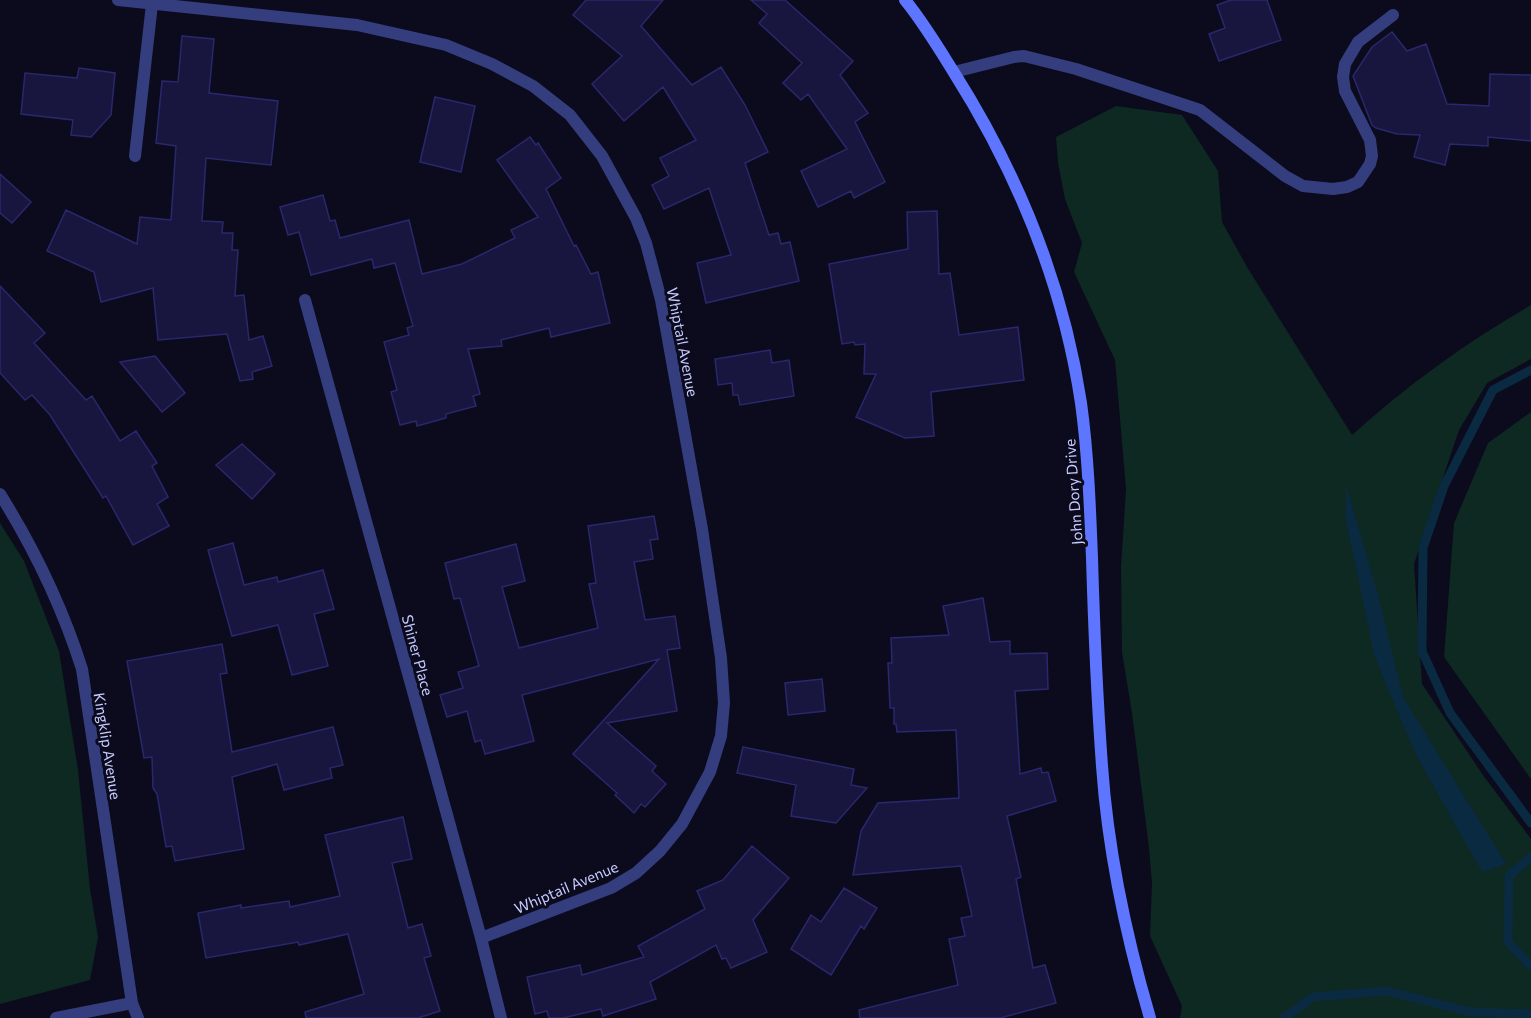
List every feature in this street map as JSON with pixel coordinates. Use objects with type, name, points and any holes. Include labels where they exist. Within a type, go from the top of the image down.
[{"type":"street","name":"Whiptail Avenue","points":[[118,0],[357,26],[446,45],[492,64],[533,86],[570,115],[602,156],[636,218],[646,243],[665,323],[702,529],[721,658],[723,703],[721,736],[710,771],[682,824],[660,851],[636,873],[611,888],[481,938]]},
{"type":"street","name":"John Dory Drive","points":[[905,0],[954,72],[1004,158],[1030,216],[1055,287],[1070,349],[1081,403],[1088,469],[1099,716],[1106,806],[1122,909],[1150,1018]]},
{"type":"street","points":[[135,156],[152,4]]},
{"type":"street","points":[[954,72],[1024,56],[1076,69],[1200,110],[1285,176],[1303,186],[1333,189],[1347,187],[1358,182],[1370,164],[1372,156],[1370,140],[1345,91],[1343,77],[1345,64],[1358,42],[1393,15]]},
{"type":"street","name":"Shiner Place","points":[[305,300],[501,1018]]},
{"type":"street","name":"Kingklip Avenue","points":[[0,494],[21,527],[49,582],[68,624],[81,669],[132,1003],[138,1018]]},
{"type":"street","points":[[56,1018],[132,1003]]},
{"type":"green space","points":[[1116,106],[1182,115],[1218,171],[1222,222],[1247,267],[1352,435],[1438,365],[1531,305],[1531,359],[1487,383],[1459,430],[1414,564],[1422,684],[1485,778],[1531,839],[1531,1018],[1180,1018],[1182,1006],[1150,936],[1152,883],[1149,848],[1122,652],[1121,567],[1126,489],[1115,360],[1074,272],[1082,243],[1065,199],[1056,137]]},
{"type":"green space","points":[[1531,412],[1531,779],[1444,657],[1454,523],[1488,443]]},
{"type":"green space","points":[[0,523],[24,561],[59,651],[78,770],[90,889],[98,937],[90,980],[0,1004]]},
{"type":"water","points":[[1346,485],[1378,595],[1403,697],[1506,864],[1482,872],[1416,755],[1375,658],[1346,521]]},
{"type":"building","points":[[586,0],[663,0],[641,26],[692,85],[721,67],[745,105],[768,152],[745,163],[769,235],[778,233],[781,244],[790,242],[799,281],[706,303],[697,263],[731,255],[709,188],[664,209],[652,185],[669,176],[660,158],[696,140],[663,87],[624,121],[592,84],[622,56],[573,15]]},
{"type":"building","points":[[751,0],[785,0],[853,61],[840,75],[868,113],[855,122],[885,182],[854,198],[851,191],[818,207],[801,171],[847,149],[808,94],[801,100],[783,83],[802,63],[759,23],[767,14]]},
{"type":"building","points":[[1231,0],[1267,0],[1281,40],[1219,61],[1209,34],[1225,28],[1217,5]]},
{"type":"building","points":[[1392,32],[1407,51],[1426,44],[1447,104],[1489,106],[1490,74],[1531,75],[1531,141],[1488,137],[1488,146],[1450,144],[1445,165],[1414,157],[1420,135],[1397,134],[1372,125],[1353,76],[1372,47]]},
{"type":"building","points":[[182,36],[214,39],[209,93],[278,101],[271,165],[206,158],[202,221],[223,222],[222,233],[233,233],[232,250],[238,250],[235,296],[244,295],[249,340],[263,336],[272,366],[252,372],[253,379],[240,381],[227,334],[158,340],[153,288],[101,302],[94,272],[47,251],[66,210],[137,244],[140,217],[171,220],[176,146],[156,143],[162,81],[178,82]]},
{"type":"building","points":[[79,68],[115,73],[111,115],[91,137],[71,135],[73,120],[21,114],[25,73],[77,78]]},
{"type":"building","points":[[435,97],[475,106],[461,172],[420,162]]},
{"type":"building","points":[[530,137],[536,145],[538,143],[561,178],[546,189],[574,246],[576,245],[591,274],[598,272],[610,323],[551,337],[549,328],[501,340],[502,346],[468,349],[480,394],[473,396],[476,406],[446,414],[446,418],[417,426],[416,421],[400,425],[391,392],[397,390],[384,342],[409,335],[407,328],[413,326],[395,263],[374,268],[372,259],[311,275],[299,232],[288,235],[280,207],[323,195],[330,221],[335,220],[340,238],[409,220],[422,274],[462,264],[515,238],[511,230],[538,217],[497,160]]},
{"type":"building","points":[[0,174],[31,202],[12,223],[0,213]]},
{"type":"building","points":[[937,211],[939,274],[950,273],[959,335],[1018,327],[1024,380],[931,392],[934,436],[905,438],[856,417],[876,374],[864,374],[865,344],[855,345],[854,342],[842,344],[829,264],[908,249],[907,212]]},
{"type":"building","points":[[0,286],[45,333],[34,343],[86,400],[92,396],[120,441],[136,431],[157,463],[152,466],[168,497],[157,504],[169,526],[133,545],[106,496],[103,498],[50,415],[32,395],[25,400],[0,373]]},
{"type":"building","points":[[770,350],[772,363],[789,360],[794,396],[740,405],[738,395],[733,395],[732,383],[718,385],[715,359]]},
{"type":"building","points":[[155,356],[185,393],[162,412],[120,362]]},
{"type":"building","points":[[242,444],[275,474],[252,499],[216,465]]},
{"type":"building","points":[[654,516],[658,539],[650,540],[653,559],[634,562],[645,620],[675,616],[680,648],[667,650],[677,711],[607,723],[656,766],[652,771],[666,784],[645,807],[641,804],[634,813],[615,795],[617,793],[573,754],[659,659],[522,695],[534,741],[485,754],[481,740],[475,742],[467,711],[447,717],[440,695],[463,688],[458,672],[479,666],[460,598],[454,599],[445,563],[516,544],[525,581],[502,587],[519,648],[598,628],[589,584],[596,583],[588,526]]},
{"type":"building","points":[[233,543],[244,585],[277,577],[278,582],[323,570],[334,609],[314,614],[328,666],[292,675],[278,625],[232,636],[208,550]]},
{"type":"building","points":[[983,598],[990,642],[1010,641],[1010,654],[1047,653],[1048,689],[1015,691],[1020,774],[1041,768],[1042,773],[1048,772],[1056,801],[1007,816],[1021,877],[1016,879],[1033,968],[1045,965],[1056,1003],[1000,1018],[860,1018],[859,1010],[958,985],[949,939],[965,936],[961,918],[972,916],[961,866],[853,875],[861,831],[878,803],[959,798],[956,730],[897,732],[896,724],[894,724],[894,708],[890,708],[888,663],[892,663],[891,638],[949,635],[943,606]]},
{"type":"building","points":[[222,644],[227,673],[220,674],[232,752],[333,727],[343,765],[330,768],[332,778],[284,790],[277,764],[232,777],[244,849],[175,861],[172,846],[166,847],[157,794],[153,788],[152,757],[144,758],[127,661]]},
{"type":"building","points":[[822,679],[825,711],[788,715],[785,683]]},
{"type":"building","points":[[743,747],[854,769],[851,785],[867,788],[836,823],[791,816],[796,785],[737,773]]},
{"type":"building","points":[[403,817],[412,859],[392,863],[408,928],[422,924],[431,956],[424,958],[440,1011],[418,1018],[306,1018],[305,1012],[364,994],[348,934],[299,945],[298,942],[206,958],[198,913],[241,905],[241,908],[289,901],[290,907],[340,896],[325,835]]},
{"type":"building","points":[[752,846],[789,878],[753,920],[767,952],[731,968],[726,958],[722,959],[716,945],[650,982],[656,999],[603,1016],[601,1009],[563,1018],[549,1018],[547,1011],[535,1014],[527,977],[580,965],[582,975],[644,957],[638,946],[705,909],[697,891],[723,880]]},
{"type":"building","points":[[844,888],[877,908],[864,929],[861,926],[831,975],[791,949],[811,915],[821,922]]},
{"type":"waterway","points":[[1531,370],[1493,390],[1444,486],[1423,548],[1422,651],[1450,713],[1531,823]]},
{"type":"waterway","points":[[1531,857],[1509,876],[1508,942],[1531,966]]},
{"type":"waterway","points":[[1284,1018],[1313,997],[1387,991],[1471,1012],[1531,1014]]}]
